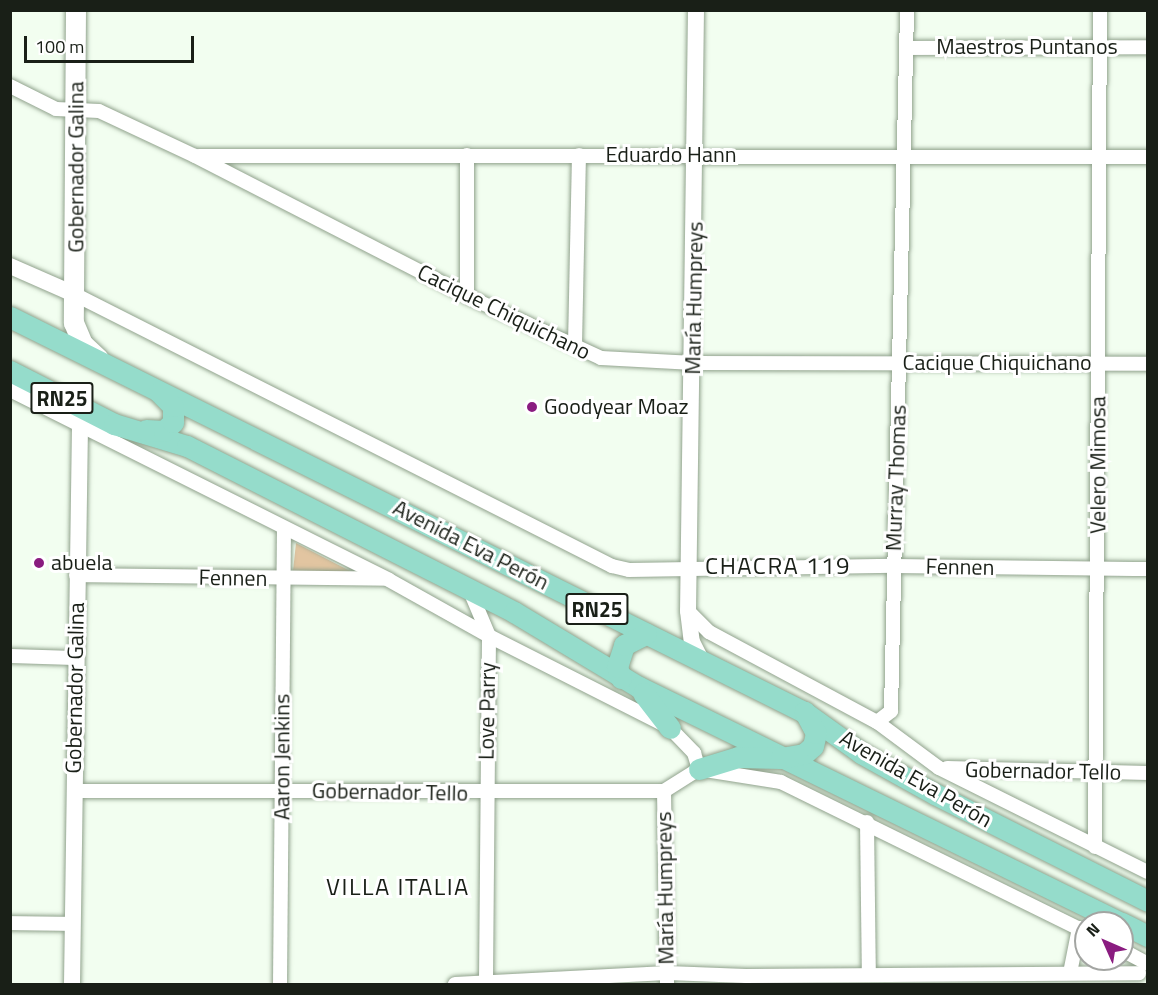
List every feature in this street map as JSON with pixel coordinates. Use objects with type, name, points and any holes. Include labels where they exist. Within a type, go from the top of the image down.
[{"type":"main road","name":"Gobernador Galina","points":[[74,323],[76,295],[76,10]]},
{"type":"main road","name":"Avenida Eva Perón","points":[[10,317],[769,694],[804,712],[861,753],[935,794],[1148,901]]},
{"type":"main road","points":[[40,330],[59,333],[74,323],[83,344],[105,363]]},
{"type":"main road","name":"Avenida Eva Perón","points":[[12,387],[114,424],[142,430],[187,446],[514,612],[630,683],[781,758],[935,829],[1098,911]]},
{"type":"main road","points":[[142,430],[165,431],[174,418],[172,406],[154,387]]},
{"type":"main road","points":[[653,637],[624,645],[618,667],[670,728]]},
{"type":"main road","points":[[699,769],[738,757],[781,758],[804,754],[813,746],[815,726],[804,712]]},
{"type":"main road","name":"Avenida Eva Perón","points":[[1134,929],[1148,936]]},
{"type":"street","name":"María Humpreys","points":[[688,616],[694,363],[696,10]]},
{"type":"street","name":"Murray Thomas","points":[[877,722],[891,711],[907,10]]},
{"type":"street","name":"Velero Mimosa","points":[[1095,847],[1100,10]]},
{"type":"street","name":"Maestros Puntanos","points":[[907,48],[1148,47]]},
{"type":"street","name":"Cacique Chiquichano","points":[[10,86],[56,109],[99,111],[195,156],[467,296],[601,358],[694,363],[1148,364]]},
{"type":"street","points":[[467,155],[467,296]]},
{"type":"street","points":[[576,345],[579,155]]},
{"type":"street","name":"Eduardo Hann","points":[[195,156],[1148,157]]},
{"type":"street","name":"Avenida Eva Perón","points":[[10,266],[76,295],[314,413],[590,558],[629,570]]},
{"type":"street","name":"Avenida Eva Perón","points":[[12,387],[80,427],[389,580],[489,636],[670,728],[694,753],[699,769]]},
{"type":"street","points":[[80,427],[97,420],[114,424]]},
{"type":"street","name":"Gobernador Galina","points":[[72,984],[76,575],[80,427]]},
{"type":"street","name":"Aaron Jenkins","points":[[280,984],[284,529]]},
{"type":"street","name":"Fennen","points":[[629,570],[894,566],[1148,568]]},
{"type":"street","name":"Fennen","points":[[76,575],[389,580]]},
{"type":"street","name":"Love Parry","points":[[469,589],[483,615],[489,636],[486,981]]},
{"type":"street","points":[[464,621],[483,615],[514,612]]},
{"type":"street","name":"Avenida Eva Perón","points":[[688,616],[709,632],[877,722],[939,768],[1148,872]]},
{"type":"street","points":[[653,637],[678,637],[688,616]]},
{"type":"street","points":[[688,616],[702,662]]},
{"type":"street","points":[[10,656],[75,657]]},
{"type":"street","points":[[769,694],[781,670]]},
{"type":"street","name":"Gobernador Tello","points":[[939,768],[1148,773]]},
{"type":"street","points":[[664,791],[699,769],[781,782],[867,822],[1074,926]]},
{"type":"street","name":"Gobernador Tello","points":[[74,791],[282,790],[486,793],[664,791]]},
{"type":"street","name":"María Humpreys","points":[[664,791],[667,979]]},
{"type":"street","points":[[867,822],[869,975]]},
{"type":"street","points":[[10,923],[72,924]]},
{"type":"street","points":[[1070,973],[1074,959]]},
{"type":"street","points":[[455,984],[486,981],[746,980],[869,975],[1030,979],[1070,973],[1141,970]]},
{"type":"shaded area","points":[[296,543],[352,572],[293,571]]},
{"type":"place","name":"Goodyear Moaz","points":[[532,407]]},
{"type":"place","name":"abuela","points":[[39,563]]},
{"type":"district","name":"CHACRA 119","points":[[778,566]]},
{"type":"district","name":"VILLA ITALIA","points":[[398,887]]}]
